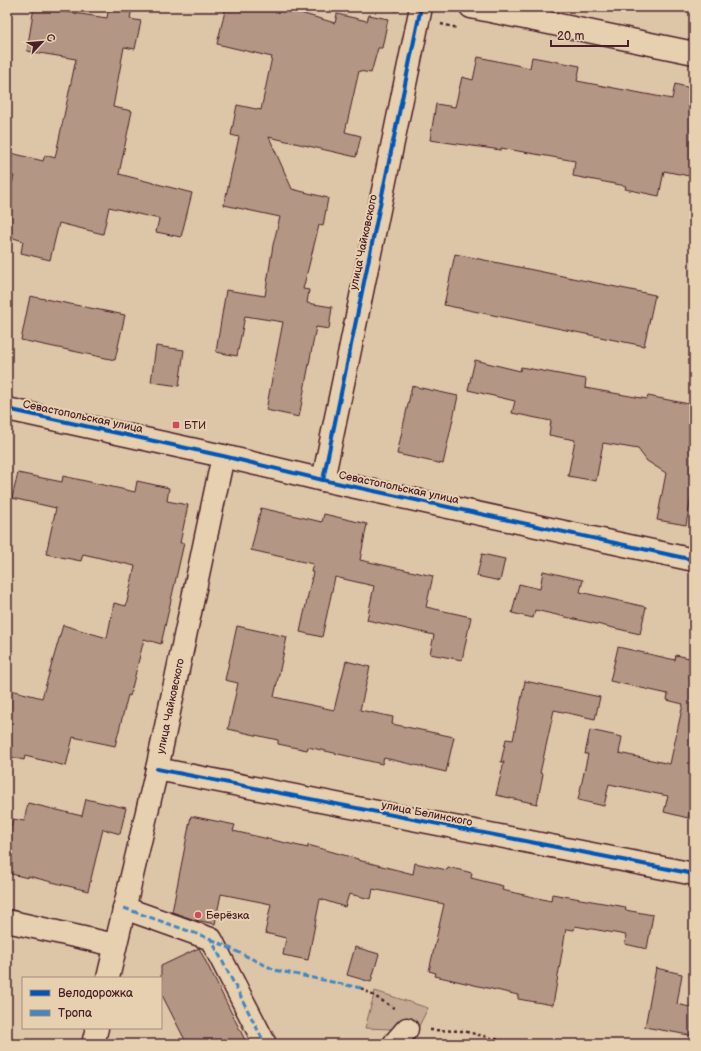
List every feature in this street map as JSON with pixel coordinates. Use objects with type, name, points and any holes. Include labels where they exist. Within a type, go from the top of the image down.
[{"type":"street","name":"улица Чайковского","points":[[323,480],[421,7]]},
{"type":"street","points":[[471,7],[694,53]]},
{"type":"street","name":"Севастопольская улица","points":[[7,409],[223,456],[323,480],[694,560]]},
{"type":"street","name":"улица Чайковского","points":[[108,977],[157,769],[223,456]]},
{"type":"street","name":"улица Белинского","points":[[157,769],[694,874]]},
{"type":"street","points":[[124,908],[211,939],[265,1044]]},
{"type":"street","points":[[7,921],[115,945]]},
{"type":"street","points":[[93,1044],[97,1029]]},
{"type":"path","points":[[400,1037],[463,1031],[516,1044]]},
{"type":"shaded area","points":[[375,991],[428,1008],[417,1030],[365,1028]]},
{"type":"building","points":[[34,7],[107,18],[109,7],[132,7],[130,19],[141,21],[135,49],[124,47],[113,107],[132,111],[119,174],[192,193],[181,237],[156,232],[159,219],[109,207],[103,234],[59,223],[50,260],[21,253],[23,241],[7,236],[7,202],[14,176],[7,174],[7,152],[43,161],[45,155],[55,158],[76,59],[27,51]]},
{"type":"building","points":[[226,7],[280,7],[335,23],[337,14],[367,21],[369,15],[388,19],[382,48],[378,48],[371,73],[359,71],[345,132],[361,136],[356,157],[269,137],[292,189],[328,198],[323,226],[319,225],[303,289],[309,290],[307,303],[332,307],[329,329],[316,327],[299,417],[266,410],[283,322],[245,316],[237,356],[216,352],[226,290],[265,296],[273,245],[280,217],[224,205],[239,137],[231,135],[237,105],[261,110],[272,57],[217,44]]},
{"type":"building","points":[[478,57],[530,68],[532,57],[580,66],[577,81],[672,99],[675,84],[694,89],[694,177],[664,171],[659,196],[625,189],[626,186],[573,176],[575,161],[501,148],[501,150],[430,140],[436,104],[455,107],[462,77],[473,80]]},
{"type":"building","points":[[455,254],[655,295],[644,346],[444,305]]},
{"type":"building","points":[[30,296],[125,315],[115,360],[21,340]]},
{"type":"building","points":[[156,346],[184,350],[179,386],[151,382]]},
{"type":"building","points":[[475,360],[520,371],[521,367],[586,379],[585,388],[647,399],[648,396],[694,405],[694,481],[686,525],[657,520],[666,473],[647,461],[638,449],[603,443],[596,481],[568,476],[575,440],[549,435],[551,421],[512,413],[515,401],[468,390]]},
{"type":"building","points":[[412,386],[458,396],[443,464],[397,454]]},
{"type":"building","points":[[18,473],[62,482],[63,476],[135,492],[137,481],[169,488],[167,501],[188,505],[180,543],[184,543],[161,644],[144,639],[130,696],[128,695],[115,746],[73,737],[66,766],[25,756],[24,760],[7,756],[7,689],[42,698],[63,625],[107,638],[114,603],[126,606],[135,566],[83,554],[81,561],[46,554],[56,508],[12,498]]},
{"type":"building","points":[[261,508],[322,522],[324,514],[367,524],[360,560],[433,576],[426,607],[471,617],[462,660],[430,654],[434,635],[367,620],[374,586],[335,577],[322,637],[300,632],[313,572],[311,572],[313,564],[251,550]]},
{"type":"building","points":[[482,554],[505,559],[500,581],[477,576]]},
{"type":"building","points":[[543,571],[583,580],[580,592],[646,607],[640,634],[535,610],[533,618],[512,613],[519,584],[540,589]]},
{"type":"building","points":[[237,626],[287,637],[274,697],[334,710],[346,661],[370,667],[360,710],[393,717],[392,724],[454,737],[446,772],[384,758],[382,764],[308,747],[307,750],[278,744],[278,740],[228,729],[238,683],[225,680]]},
{"type":"building","points":[[618,647],[675,660],[676,655],[694,659],[694,792],[688,818],[664,812],[668,796],[609,784],[604,806],[578,800],[588,754],[585,754],[590,730],[622,737],[619,753],[670,764],[683,704],[667,700],[668,694],[610,681]]},
{"type":"building","points":[[525,681],[600,697],[595,719],[554,710],[540,773],[543,774],[537,804],[496,795],[504,762],[501,762],[506,739],[513,740]]},
{"type":"building","points":[[86,799],[126,808],[120,834],[103,829],[88,891],[28,876],[28,878],[7,873],[7,825],[11,826],[13,819],[24,821],[28,803],[82,816]]},
{"type":"building","points":[[191,816],[235,825],[233,831],[308,848],[308,845],[413,874],[415,863],[447,870],[448,867],[472,873],[471,878],[503,886],[502,890],[551,901],[552,894],[626,907],[625,910],[653,915],[647,949],[625,944],[626,935],[575,926],[574,930],[566,929],[553,1005],[518,999],[518,995],[435,976],[436,973],[429,971],[444,904],[373,889],[371,899],[349,894],[345,907],[320,899],[308,960],[283,955],[286,938],[265,933],[271,904],[221,894],[215,924],[195,920],[172,912]]},
{"type":"building","points":[[355,947],[379,954],[371,982],[347,975]]},
{"type":"building","points":[[199,948],[247,1044],[187,1044],[162,995],[161,966]]},
{"type":"building","points":[[656,968],[682,974],[677,1004],[694,1008],[694,1036],[645,1027]]},
{"type":"marked path","points":[[124,908],[211,939],[265,1044]]},
{"type":"marked path","points":[[211,939],[275,970],[361,988]]},
{"type":"cycle path","points":[[323,480],[421,7]]},
{"type":"cycle path","points":[[7,409],[223,456],[323,480],[694,560]]},
{"type":"cycle path","points":[[157,769],[694,874]]},
{"type":"place","name":"БТИ","points":[[176,425]]},
{"type":"place","name":"Берёзка","points":[[198,915]]}]
